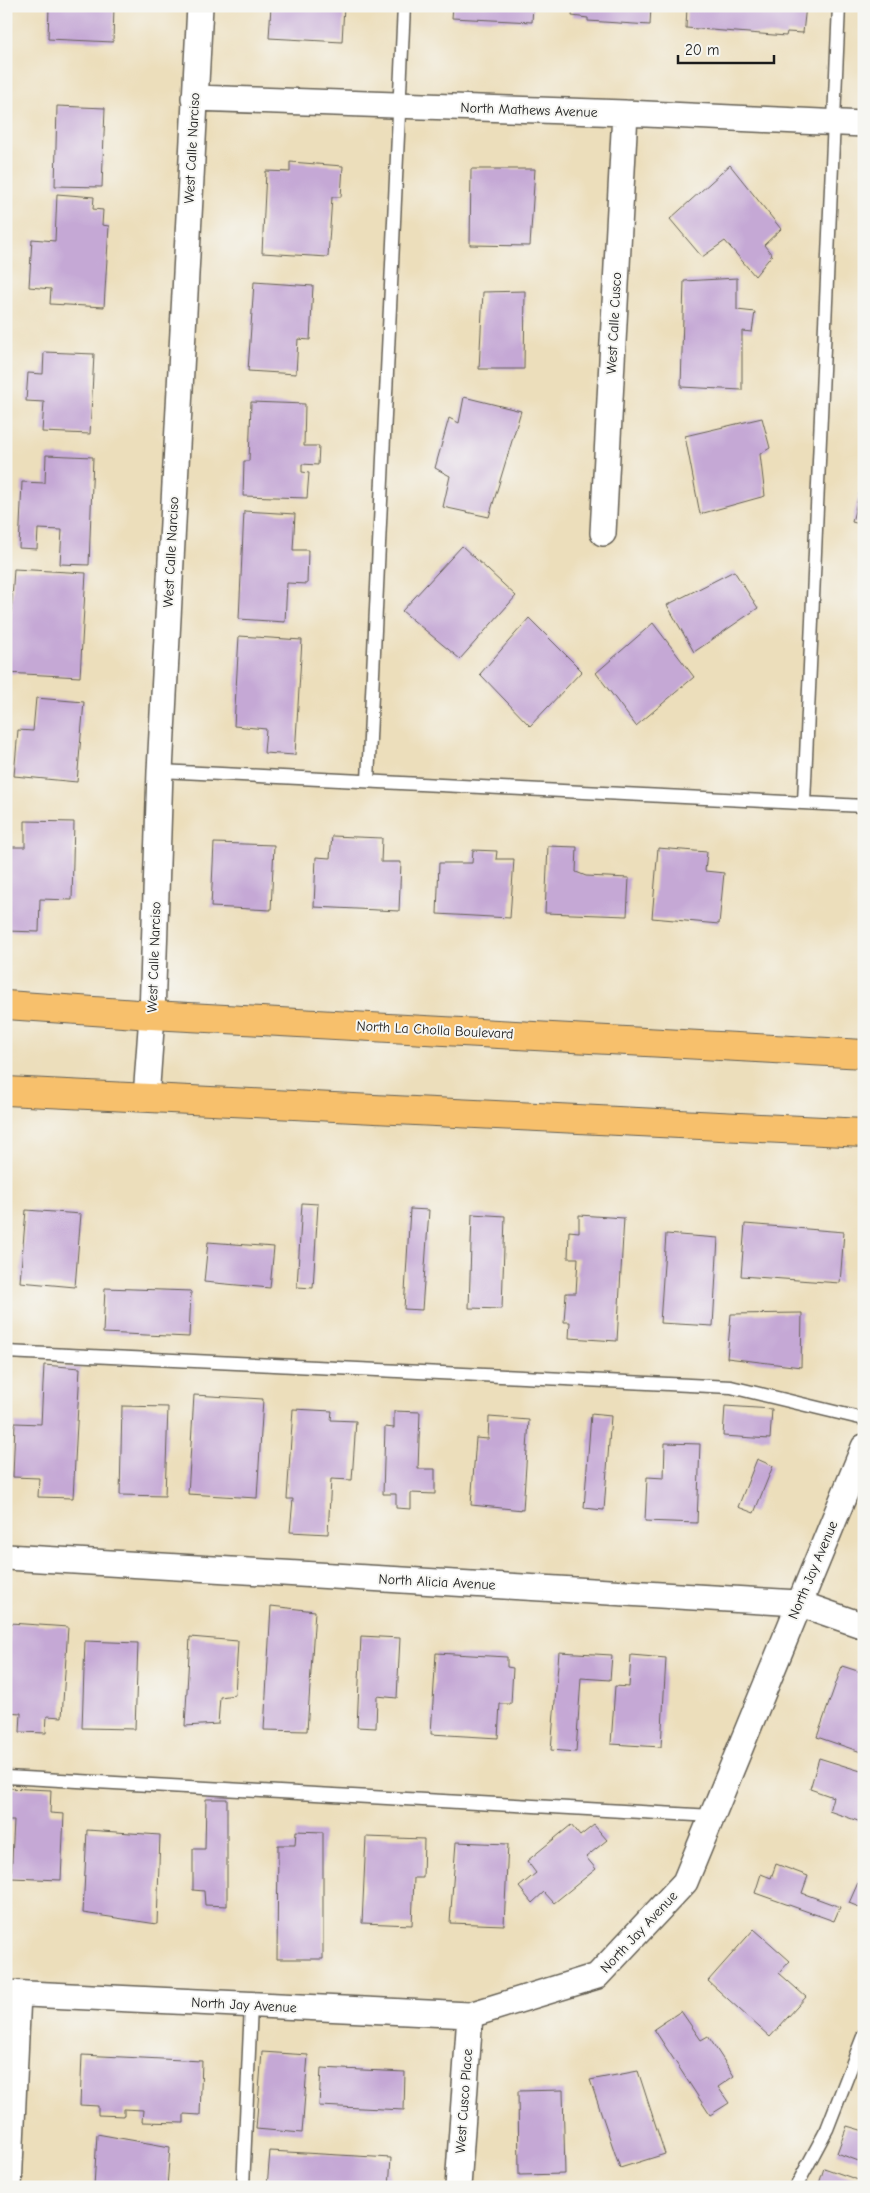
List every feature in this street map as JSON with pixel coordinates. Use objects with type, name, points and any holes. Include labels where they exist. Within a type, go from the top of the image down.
[{"type":"main road","name":"North La Cholla Boulevard","points":[[6,1005],[152,1015],[864,1054]]},
{"type":"main road","points":[[6,1091],[864,1133]]},
{"type":"street","name":"West Calle Narciso","points":[[146,1098],[152,1015],[160,772],[200,6]]},
{"type":"street","name":"North Mathews Avenue","points":[[194,98],[625,113],[864,124]]},
{"type":"street","name":"West Calle Cusco","points":[[603,533],[625,113]]},
{"type":"street","name":"North Jay Avenue","points":[[12,1994],[470,2015],[596,1976],[685,1882],[864,1447]]},
{"type":"street","name":"North Alicia Avenue","points":[[6,1557],[798,1604],[864,1626]]},
{"type":"street","points":[[8,2187],[12,1994]]},
{"type":"street","name":"West Cusco Place","points":[[458,2187],[470,2015]]},
{"type":"lane","points":[[368,781],[404,6]]},
{"type":"lane","points":[[804,803],[839,6]]},
{"type":"lane","points":[[160,772],[864,806]]},
{"type":"lane","points":[[6,1352],[731,1387],[864,1419]]},
{"type":"lane","points":[[6,1778],[713,1816]]},
{"type":"lane","points":[[243,2187],[251,2005]]},
{"type":"lane","points":[[796,2187],[827,2129],[864,2034]]},
{"type":"building","points":[[49,6],[114,6],[113,42],[48,39]]},
{"type":"building","points":[[271,6],[344,6],[342,42],[269,38]]},
{"type":"building","points":[[453,6],[533,6],[532,22],[452,18]]},
{"type":"building","points":[[573,6],[651,6],[650,25],[588,21],[588,18],[572,16]]},
{"type":"building","points":[[687,6],[806,6],[803,33],[787,32],[786,36],[686,28]]},
{"type":"building","points":[[57,106],[105,108],[102,187],[55,186]]},
{"type":"building","points":[[290,162],[343,166],[341,197],[332,197],[328,257],[262,253],[266,171],[290,172]]},
{"type":"building","points":[[730,165],[781,229],[764,245],[772,255],[755,276],[725,241],[702,257],[670,219]]},
{"type":"building","points":[[471,169],[535,169],[530,246],[470,245]]},
{"type":"building","points":[[57,194],[94,197],[93,209],[103,210],[102,225],[109,226],[104,307],[50,304],[51,289],[29,287],[32,239],[55,241]]},
{"type":"building","points":[[737,278],[737,310],[755,312],[752,332],[742,331],[742,390],[681,387],[684,281]]},
{"type":"building","points":[[254,282],[313,286],[310,340],[298,339],[296,374],[248,371]]},
{"type":"building","points":[[525,291],[524,369],[479,369],[483,292]]},
{"type":"building","points":[[44,352],[94,354],[90,434],[42,432],[44,402],[26,401],[28,373],[43,374]]},
{"type":"building","points":[[464,397],[521,411],[489,517],[443,507],[450,476],[435,468],[449,418],[459,423]]},
{"type":"building","points":[[251,402],[305,404],[304,446],[319,446],[318,465],[302,464],[302,472],[309,473],[307,498],[243,496],[244,461],[249,461]]},
{"type":"building","points":[[762,418],[770,448],[760,454],[765,496],[700,514],[685,436]]},
{"type":"building","points":[[46,455],[93,457],[89,565],[60,564],[62,530],[38,529],[37,549],[19,548],[22,482],[45,483]]},
{"type":"building","points":[[861,487],[864,488],[864,525],[852,522]]},
{"type":"building","points":[[244,511],[295,514],[293,550],[308,550],[307,584],[287,583],[285,622],[239,619]]},
{"type":"building","points":[[462,546],[516,596],[460,659],[402,611]]},
{"type":"building","points":[[14,569],[86,573],[80,677],[6,673],[6,630],[10,630]]},
{"type":"building","points":[[734,571],[758,608],[694,652],[667,605]]},
{"type":"building","points":[[529,618],[582,671],[530,726],[480,674]]},
{"type":"building","points":[[653,623],[694,677],[636,726],[596,673]]},
{"type":"building","points":[[239,636],[302,640],[295,755],[264,753],[266,729],[234,726]]},
{"type":"building","points":[[36,698],[84,702],[77,782],[14,776],[18,730],[33,731]]},
{"type":"building","points":[[25,821],[74,822],[72,900],[40,899],[39,932],[6,931],[8,847],[25,847]]},
{"type":"building","points":[[332,836],[382,838],[381,862],[401,862],[399,911],[314,907],[316,857],[330,858]]},
{"type":"building","points":[[214,843],[274,845],[271,910],[211,907]]},
{"type":"building","points":[[548,846],[577,847],[576,872],[586,876],[629,878],[627,916],[545,913]]},
{"type":"building","points":[[658,848],[707,852],[705,871],[724,873],[719,924],[652,918]]},
{"type":"building","points":[[473,850],[497,851],[496,859],[514,859],[510,918],[437,914],[439,863],[472,863]]},
{"type":"building","points":[[302,1203],[318,1204],[313,1288],[297,1287]]},
{"type":"building","points":[[410,1209],[429,1210],[422,1310],[404,1309]]},
{"type":"building","points":[[26,1210],[81,1214],[75,1287],[20,1282]]},
{"type":"building","points":[[472,1214],[505,1216],[502,1309],[469,1308]]},
{"type":"building","points":[[579,1215],[624,1218],[617,1341],[569,1338],[570,1322],[564,1322],[566,1293],[576,1293],[578,1258],[568,1258],[569,1231],[579,1232]]},
{"type":"building","points":[[745,1224],[844,1232],[840,1283],[741,1276]]},
{"type":"building","points":[[666,1234],[718,1238],[713,1326],[660,1323]]},
{"type":"building","points":[[208,1242],[274,1247],[270,1288],[204,1282]]},
{"type":"building","points":[[105,1288],[191,1291],[189,1337],[103,1333]]},
{"type":"building","points":[[802,1313],[801,1367],[727,1358],[731,1314]]},
{"type":"building","points":[[44,1365],[80,1368],[73,1498],[38,1497],[39,1478],[13,1477],[15,1423],[41,1424]]},
{"type":"building","points":[[194,1395],[263,1399],[257,1498],[188,1494]]},
{"type":"building","points":[[122,1406],[168,1407],[165,1496],[120,1495]]},
{"type":"building","points":[[725,1406],[772,1409],[770,1439],[723,1436]]},
{"type":"building","points":[[293,1409],[332,1411],[331,1420],[356,1421],[352,1480],[331,1479],[328,1534],[290,1532],[293,1499],[287,1499]]},
{"type":"building","points":[[394,1411],[420,1412],[418,1469],[435,1469],[435,1494],[411,1493],[411,1509],[396,1508],[396,1494],[383,1494],[385,1427],[394,1428]]},
{"type":"building","points":[[591,1414],[611,1416],[604,1510],[584,1508]]},
{"type":"building","points":[[489,1417],[529,1420],[523,1510],[471,1505],[476,1438],[488,1439]]},
{"type":"building","points":[[665,1443],[700,1444],[697,1523],[645,1521],[647,1477],[664,1478]]},
{"type":"building","points":[[757,1459],[773,1466],[754,1513],[738,1507]]},
{"type":"building","points":[[271,1606],[315,1611],[307,1731],[264,1730]]},
{"type":"building","points":[[10,1623],[68,1627],[62,1717],[47,1716],[46,1733],[20,1732],[21,1713],[6,1712]]},
{"type":"building","points":[[361,1636],[400,1638],[397,1698],[377,1696],[376,1728],[357,1727]]},
{"type":"building","points":[[190,1637],[238,1641],[235,1695],[220,1697],[218,1724],[185,1726]]},
{"type":"building","points":[[85,1641],[138,1643],[135,1729],[82,1728]]},
{"type":"building","points":[[559,1652],[612,1655],[610,1680],[581,1678],[576,1752],[551,1750]]},
{"type":"building","points":[[436,1653],[507,1657],[507,1667],[513,1668],[511,1704],[500,1704],[498,1738],[431,1734]]},
{"type":"building","points":[[631,1655],[666,1658],[661,1747],[611,1744],[615,1686],[629,1687]]},
{"type":"building","points":[[842,1666],[864,1673],[864,1753],[817,1737]]},
{"type":"building","points":[[819,1758],[864,1772],[864,1813],[861,1822],[829,1811],[833,1797],[810,1789]]},
{"type":"building","points":[[6,1788],[51,1790],[50,1813],[64,1814],[61,1880],[11,1878],[14,1821],[6,1821]]},
{"type":"building","points":[[206,1799],[227,1799],[227,1906],[205,1905],[204,1891],[193,1890],[193,1849],[205,1849]]},
{"type":"building","points":[[571,1825],[580,1836],[594,1825],[607,1840],[586,1857],[596,1869],[554,1903],[544,1892],[532,1903],[519,1887],[536,1873],[527,1861]]},
{"type":"building","points":[[87,1830],[160,1835],[157,1924],[83,1913]]},
{"type":"building","points":[[296,1831],[323,1832],[323,1959],[277,1959],[278,1845],[295,1845]]},
{"type":"building","points":[[366,1837],[424,1839],[423,1878],[414,1878],[412,1925],[362,1923]]},
{"type":"building","points":[[456,1842],[508,1844],[504,1925],[450,1923]]},
{"type":"building","points":[[776,1864],[808,1876],[802,1893],[840,1907],[834,1921],[755,1893],[761,1874],[771,1878]]},
{"type":"building","points":[[864,1869],[864,1909],[849,1903]]},
{"type":"building","points":[[754,1929],[790,1961],[779,1973],[806,1997],[770,2037],[708,1981]]},
{"type":"building","points":[[681,2011],[701,2040],[708,2036],[734,2076],[718,2087],[729,2103],[710,2115],[654,2029]]},
{"type":"building","points":[[262,2052],[308,2055],[302,2133],[256,2129]]},
{"type":"building","points":[[82,2055],[202,2061],[200,2115],[184,2114],[184,2123],[142,2122],[143,2110],[124,2109],[124,2116],[98,2115],[98,2106],[80,2105]]},
{"type":"building","points":[[321,2068],[405,2072],[404,2110],[319,2106]]},
{"type":"building","points":[[638,2071],[665,2154],[620,2168],[590,2080]]},
{"type":"building","points":[[864,2078],[864,2090],[859,2089]]},
{"type":"building","points":[[563,2090],[565,2174],[519,2175],[518,2091]]},
{"type":"building","points":[[847,2126],[864,2131],[864,2163],[837,2153]]},
{"type":"building","points":[[97,2134],[170,2147],[167,2187],[94,2187]]},
{"type":"building","points":[[270,2151],[391,2158],[389,2187],[267,2187]]},
{"type":"building","points":[[824,2168],[864,2182],[864,2187],[818,2187]]}]
